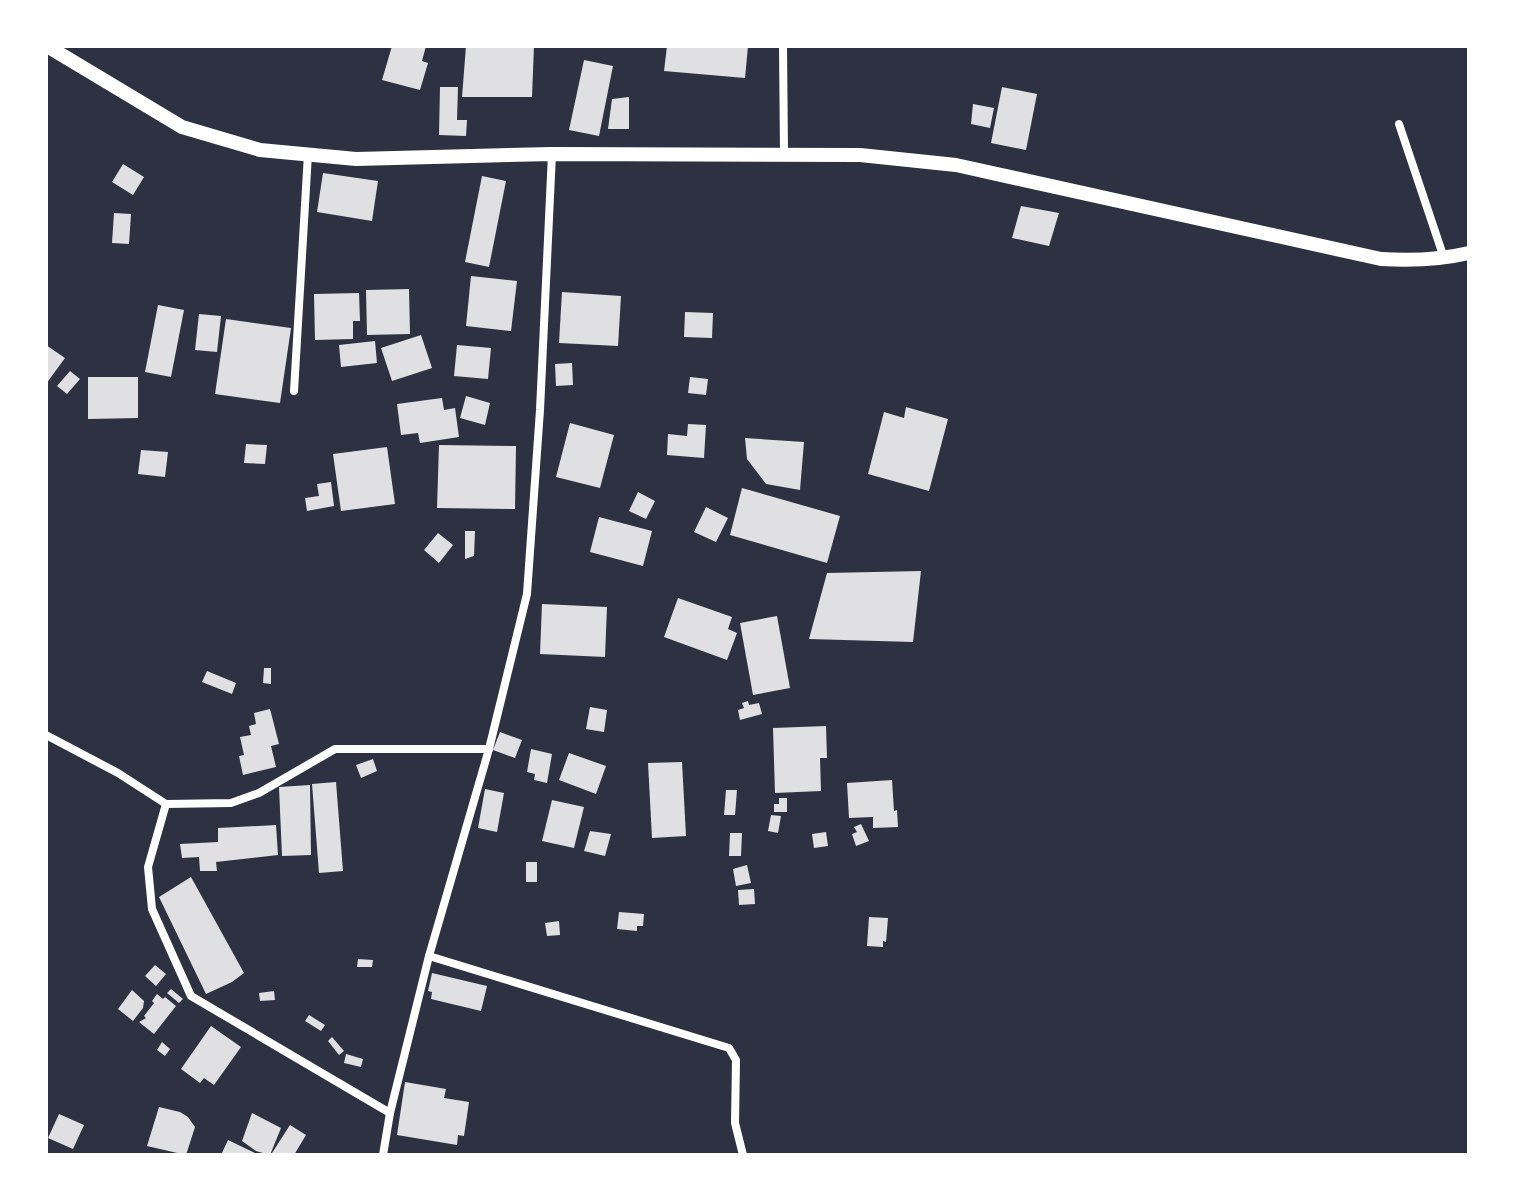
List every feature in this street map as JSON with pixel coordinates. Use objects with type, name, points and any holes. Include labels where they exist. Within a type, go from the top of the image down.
[{"type":"main road","points":[[47,46],[182,127],[260,150],[356,159],[552,154],[860,155],[956,165],[1381,259],[1414,262],[1469,253]]},
{"type":"street","points":[[783,46],[784,154]]},
{"type":"street","points":[[1399,124],[1445,259]]},
{"type":"street","points":[[294,391],[308,154]]},
{"type":"street","points":[[383,1155],[390,1113],[429,956],[489,749],[527,594],[540,410],[552,154]]},
{"type":"street","points":[[46,735],[118,773],[166,804],[231,803],[259,793],[335,749],[489,749]]},
{"type":"street","points":[[166,804],[148,867],[152,909],[191,996],[390,1113]]},
{"type":"street","points":[[429,956],[729,1048],[736,1060],[735,1123],[743,1155]]},
{"type":"building","points":[[392,46],[426,46],[422,61],[428,63],[420,90],[382,80]]},
{"type":"building","points":[[466,46],[534,46],[532,97],[462,97]]},
{"type":"building","points":[[667,46],[748,46],[745,78],[664,71]]},
{"type":"building","points":[[584,60],[613,66],[599,136],[569,130]]},
{"type":"building","points":[[440,87],[458,87],[457,120],[467,120],[466,136],[439,135]]},
{"type":"building","points":[[1002,87],[1037,94],[1026,150],[991,143]]},
{"type":"building","points":[[629,97],[629,129],[608,129],[612,99]]},
{"type":"building","points":[[973,104],[994,108],[990,128],[971,124]]},
{"type":"building","points":[[123,164],[144,177],[133,195],[112,182]]},
{"type":"building","points":[[323,173],[378,181],[372,221],[317,212]]},
{"type":"building","points":[[482,176],[506,181],[489,267],[465,262]]},
{"type":"building","points":[[1021,206],[1059,213],[1049,246],[1012,238]]},
{"type":"building","points":[[114,213],[131,214],[129,244],[112,243]]},
{"type":"building","points":[[471,276],[517,281],[511,331],[466,326]]},
{"type":"building","points":[[409,289],[410,334],[367,335],[366,290]]},
{"type":"building","points":[[562,292],[621,296],[618,346],[559,343]]},
{"type":"building","points":[[359,293],[360,321],[353,321],[353,339],[315,340],[314,294]]},
{"type":"building","points":[[158,305],[184,310],[171,377],[145,372]]},
{"type":"building","points":[[685,312],[713,313],[712,338],[684,337]]},
{"type":"building","points":[[199,314],[221,316],[217,352],[195,350]]},
{"type":"building","points":[[226,319],[291,328],[280,403],[215,394]]},
{"type":"building","points":[[421,335],[432,368],[392,381],[381,348]]},
{"type":"building","points":[[375,341],[377,363],[341,367],[339,345]]},
{"type":"building","points":[[46,345],[65,358],[46,384]]},
{"type":"building","points":[[457,345],[491,348],[488,379],[454,376]]},
{"type":"building","points":[[572,363],[573,385],[556,386],[555,364]]},
{"type":"building","points":[[70,371],[80,379],[67,394],[57,386]]},
{"type":"building","points":[[88,377],[138,377],[138,418],[88,419]]},
{"type":"building","points":[[690,377],[708,379],[706,395],[688,393]]},
{"type":"building","points":[[466,396],[490,403],[485,425],[460,418]]},
{"type":"building","points":[[442,398],[444,410],[455,408],[459,437],[420,443],[418,433],[401,435],[397,404]]},
{"type":"building","points":[[906,407],[948,419],[929,491],[868,474],[884,412],[904,418]]},
{"type":"building","points":[[570,423],[614,435],[600,488],[556,477]]},
{"type":"building","points":[[688,424],[706,425],[704,458],[667,455],[668,434],[687,436]]},
{"type":"building","points":[[745,438],[804,442],[800,490],[766,484],[747,459]]},
{"type":"building","points":[[246,444],[267,445],[265,464],[244,463]]},
{"type":"building","points":[[439,445],[516,446],[515,509],[437,508]]},
{"type":"building","points":[[387,447],[395,504],[341,511],[333,454]]},
{"type":"building","points":[[141,450],[168,452],[165,477],[138,474]]},
{"type":"building","points":[[331,482],[334,506],[307,511],[305,498],[319,496],[317,484]]},
{"type":"building","points":[[742,488],[840,516],[827,563],[730,535]]},
{"type":"building","points":[[638,492],[655,501],[646,519],[629,511]]},
{"type":"building","points":[[706,507],[728,518],[716,542],[694,532]]},
{"type":"building","points":[[599,517],[652,531],[643,566],[590,552]]},
{"type":"building","points":[[465,531],[475,531],[474,556],[465,559]]},
{"type":"building","points":[[438,533],[453,545],[439,563],[424,550]]},
{"type":"building","points":[[921,571],[913,642],[809,639],[827,573]]},
{"type":"building","points":[[678,598],[732,617],[728,629],[737,633],[727,660],[664,637]]},
{"type":"building","points":[[542,604],[607,607],[605,657],[540,654]]},
{"type":"building","points":[[777,616],[790,688],[753,695],[740,623]]},
{"type":"building","points":[[264,668],[271,668],[271,684],[263,683]]},
{"type":"building","points":[[207,671],[236,683],[232,694],[202,682]]},
{"type":"building","points":[[748,701],[749,705],[759,703],[762,714],[740,720],[738,710],[744,708],[742,703]]},
{"type":"building","points":[[590,707],[607,710],[604,732],[586,729]]},
{"type":"building","points":[[270,709],[279,744],[271,746],[276,767],[243,775],[239,756],[244,755],[240,737],[251,735],[249,726],[256,724],[254,713]]},
{"type":"building","points":[[826,726],[827,758],[820,758],[821,791],[775,793],[773,728]]},
{"type":"building","points":[[500,732],[522,740],[515,758],[493,750]]},
{"type":"building","points":[[531,749],[552,754],[547,783],[534,780],[535,774],[527,772]]},
{"type":"building","points":[[569,753],[606,766],[596,794],[559,780]]},
{"type":"building","points":[[373,759],[377,771],[361,778],[356,765]]},
{"type":"building","points":[[682,762],[686,836],[652,838],[648,763]]},
{"type":"building","points":[[892,780],[898,827],[873,828],[873,817],[849,818],[847,783]]},
{"type":"building","points":[[336,782],[343,871],[319,873],[312,784]]},
{"type":"building","points":[[310,785],[311,855],[282,856],[279,787]]},
{"type":"building","points":[[485,789],[504,793],[497,832],[478,828]]},
{"type":"building","points":[[726,790],[737,790],[735,815],[724,815]]},
{"type":"building","points":[[779,798],[787,798],[787,812],[774,812],[774,804],[779,804]]},
{"type":"building","points":[[552,800],[584,807],[574,848],[542,841]]},
{"type":"building","points":[[771,815],[781,816],[778,833],[768,831]]},
{"type":"building","points":[[861,824],[869,841],[856,846],[852,834],[857,832],[854,827]]},
{"type":"building","points":[[276,825],[278,855],[216,862],[217,871],[200,871],[199,857],[182,858],[180,844],[218,842],[218,828]]},
{"type":"building","points":[[590,831],[611,834],[605,856],[584,851]]},
{"type":"building","points":[[826,832],[828,846],[814,848],[812,834]]},
{"type":"building","points":[[730,833],[742,833],[741,856],[729,856]]},
{"type":"building","points":[[526,862],[537,862],[537,882],[526,882]]},
{"type":"building","points":[[747,865],[751,883],[736,886],[733,869]]},
{"type":"building","points":[[191,877],[244,973],[206,994],[159,897]]},
{"type":"building","points":[[754,889],[755,904],[739,905],[738,890]]},
{"type":"building","points":[[619,912],[644,914],[643,926],[637,926],[637,931],[617,929]]},
{"type":"building","points":[[869,917],[888,918],[883,947],[867,946]]},
{"type":"building","points":[[559,921],[560,935],[547,936],[545,923]]},
{"type":"building","points":[[358,959],[373,960],[372,967],[357,967]]},
{"type":"building","points":[[155,965],[166,974],[156,986],[145,976]]},
{"type":"building","points":[[432,973],[487,986],[481,1011],[431,999],[432,992],[428,991]]},
{"type":"building","points":[[171,989],[183,999],[179,1003],[167,993]]},
{"type":"building","points":[[132,990],[144,1001],[143,1008],[133,1021],[118,1009]]},
{"type":"building","points":[[274,991],[275,1000],[260,1001],[259,993]]},
{"type":"building","points":[[157,994],[176,1006],[154,1034],[139,1022],[146,1018],[144,1016]]},
{"type":"building","points":[[309,1015],[325,1025],[321,1031],[305,1021]]},
{"type":"building","points":[[211,1026],[241,1047],[214,1085],[204,1078],[200,1083],[181,1069]]},
{"type":"building","points":[[332,1037],[344,1051],[339,1055],[328,1041]]},
{"type":"building","points":[[162,1042],[170,1049],[165,1056],[157,1050]]},
{"type":"building","points":[[346,1054],[363,1059],[361,1067],[344,1063]]},
{"type":"building","points":[[405,1082],[446,1089],[444,1098],[469,1102],[464,1136],[458,1135],[457,1145],[397,1135]]},
{"type":"building","points":[[159,1107],[180,1112],[195,1127],[186,1155],[147,1146]]},
{"type":"building","points":[[252,1113],[281,1128],[270,1155],[256,1151],[242,1141]]},
{"type":"building","points":[[59,1114],[84,1125],[73,1149],[48,1138]]},
{"type":"building","points":[[290,1125],[306,1135],[294,1155],[275,1155],[272,1153]]},
{"type":"building","points":[[228,1140],[259,1155],[221,1155]]}]
